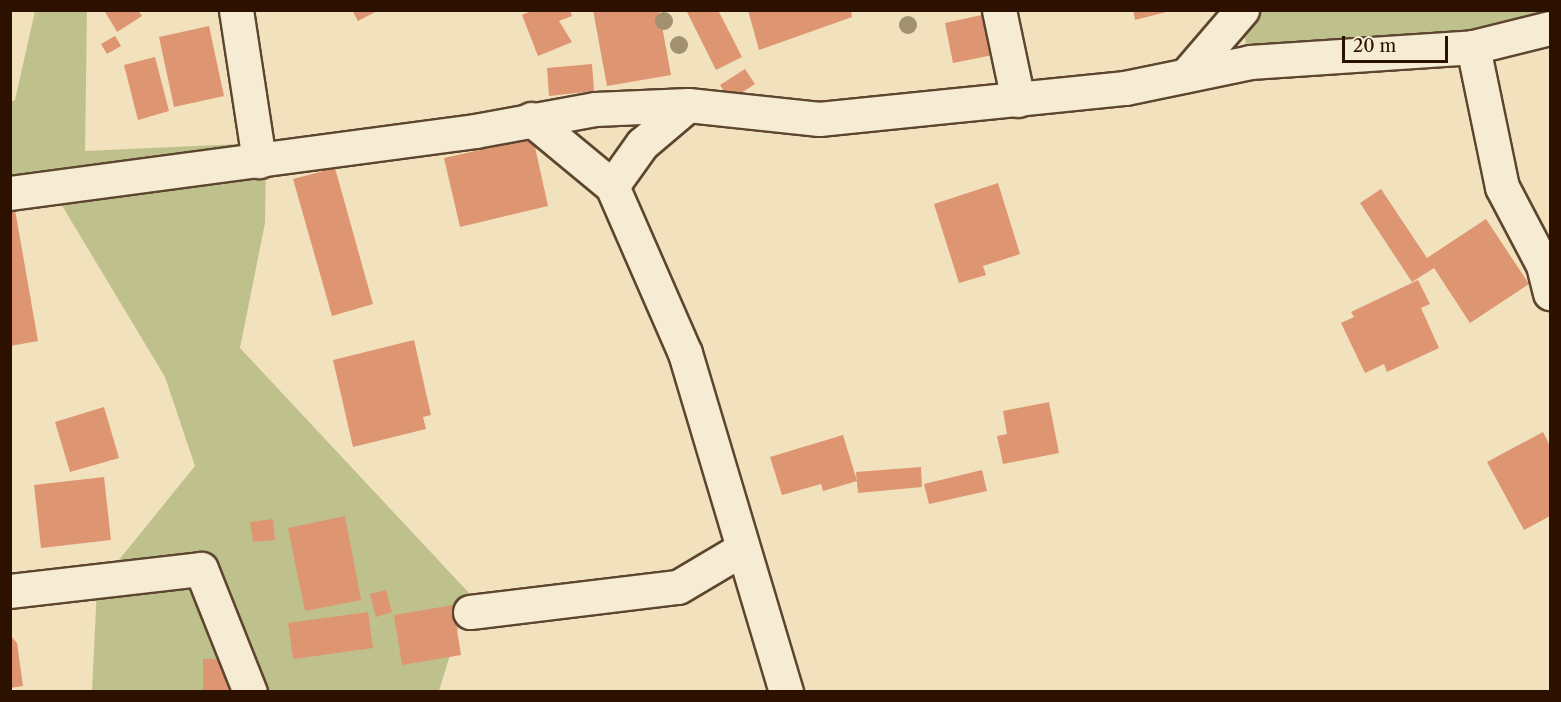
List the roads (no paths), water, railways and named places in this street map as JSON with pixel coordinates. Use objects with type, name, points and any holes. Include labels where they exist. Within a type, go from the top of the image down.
[{"type":"street","points":[[236,10],[259,161]]},
{"type":"street","points":[[999,10],[1018,100]]},
{"type":"street","points":[[1186,75],[1242,10]]},
{"type":"street","points":[[10,193],[259,161],[596,110],[688,105],[819,119],[1125,88],[1186,75],[1309,56],[1473,47],[1551,28]]},
{"type":"street","points":[[1473,47],[1502,187],[1543,266],[1551,293]]},
{"type":"street","points":[[612,186],[642,144],[688,105]]},
{"type":"street","points":[[531,119],[612,186],[685,353],[786,692]]},
{"type":"street","points":[[470,612],[678,587],[742,549]]},
{"type":"street","points":[[10,591],[201,569],[250,692]]}]
